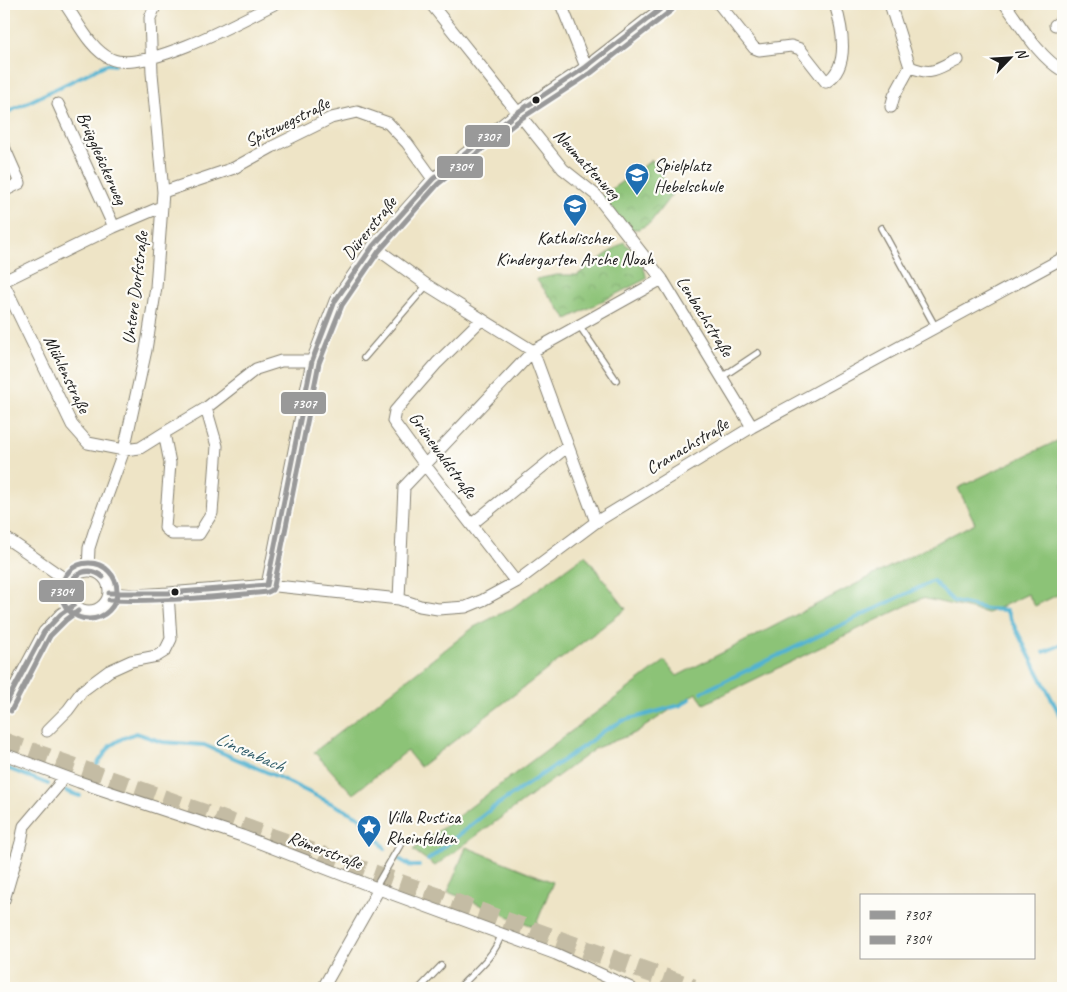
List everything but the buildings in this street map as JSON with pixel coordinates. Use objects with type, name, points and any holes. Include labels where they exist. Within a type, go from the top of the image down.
[{"type":"street","points":[[65,4],[98,50],[112,60],[128,61],[151,58],[232,26],[274,4]]},
{"type":"street","name":"Untere Dorfstraße","points":[[88,570],[89,548],[124,450],[148,341],[156,287],[163,192],[151,58],[150,18],[156,4]]},
{"type":"street","name":"Neumattenweg","points":[[431,4],[563,169],[596,195],[662,279]]},
{"type":"street","points":[[561,4],[586,67]]},
{"type":"street","name":"Dürerstraße","points":[[267,584],[312,362],[335,301],[373,246],[433,179],[518,112],[586,67],[667,4]]},
{"type":"street","points":[[719,4],[754,48],[759,50],[791,46],[800,49],[826,82],[834,77],[839,64],[843,40],[834,4]]},
{"type":"street","points":[[890,4],[910,67],[894,96],[891,107]]},
{"type":"street","points":[[1005,4],[1046,58],[1063,71]]},
{"type":"street","points":[[910,67],[930,72],[957,60]]},
{"type":"street","name":"Brüggleäckerweg","points":[[58,104],[114,227]]},
{"type":"street","name":"Spitzwegstraße","points":[[163,192],[234,168],[331,118],[357,112],[388,123],[407,143],[433,179]]},
{"type":"street","points":[[4,147],[20,183],[4,191]]},
{"type":"street","name":"Brüggleäckerweg","points":[[4,283],[114,227],[161,208]]},
{"type":"street","points":[[373,246],[427,285],[533,352],[596,522]]},
{"type":"street","name":"Cranachstraße","points":[[109,593],[136,595],[267,584],[399,599],[420,606],[438,609],[466,607],[516,582],[596,522],[752,427],[1063,258]]},
{"type":"street","name":"Lenbachstraße","points":[[399,599],[404,487],[533,352],[662,279],[752,427]]},
{"type":"street","name":"Mühlenstraße","points":[[4,283],[72,425],[88,443],[124,450]]},
{"type":"street","name":"Grünewaldstraße","points":[[482,320],[437,363],[395,411],[393,421],[516,582]]},
{"type":"street","points":[[124,450],[140,448],[164,434],[206,408],[256,369],[281,361],[312,362]]},
{"type":"street","points":[[164,434],[170,463],[165,528],[172,534],[199,534],[212,513],[217,446],[206,408]]},
{"type":"street","name":"Grünewaldstraße","points":[[472,524],[568,446]]},
{"type":"street","points":[[4,537],[70,582]]},
{"type":"street","points":[[88,570],[95,571],[103,576],[108,585],[109,593],[103,605],[94,611],[82,610],[74,605],[68,591],[70,582],[78,573],[88,570]]},
{"type":"street","points":[[47,732],[68,710],[82,691],[109,671],[131,661],[157,656],[165,651],[171,639],[168,593]]},
{"type":"street","points":[[4,707],[44,632],[61,614],[74,605]]},
{"type":"street","name":"Römerstraße","points":[[4,754],[63,776],[242,836],[377,889],[556,954],[630,988]]},
{"type":"street","points":[[4,900],[22,842],[24,826],[58,786],[63,776]]},
{"type":"street","points":[[322,988],[377,889]]},
{"type":"lane","points":[[881,228],[936,328]]},
{"type":"lane","points":[[364,358],[427,285]]},
{"type":"lane","points":[[579,325],[616,380]]},
{"type":"lane","points":[[722,377],[758,352]]},
{"type":"lane","points":[[377,889],[400,846]]},
{"type":"lane","points":[[459,988],[493,952],[499,944],[501,935]]},
{"type":"lane","points":[[420,988],[441,966]]},
{"type":"green space","name":"Spielplatz Hebelschule","points":[[652,160],[673,193],[650,223],[639,229],[626,229],[599,198]]},
{"type":"green space","points":[[624,242],[642,264],[646,279],[567,319],[536,279],[557,275],[577,275]]},
{"type":"green space","points":[[1059,440],[1063,448],[1063,592],[1035,606],[1028,594],[988,613],[922,598],[704,704],[696,693],[635,733],[596,748],[435,866],[413,850],[665,661],[677,676],[975,523],[958,488]]},
{"type":"green space","points":[[585,555],[626,609],[420,767],[407,751],[353,794],[314,752],[474,627],[512,608]]},
{"type":"green space","points":[[466,847],[553,882],[535,927],[448,892]]},
{"type":"waterway","points":[[4,114],[107,64],[115,65]]},
{"type":"waterway","points":[[702,692],[933,581],[954,602],[987,609],[1006,610],[1063,721]]},
{"type":"waterway","points":[[1044,652],[1063,644]]},
{"type":"waterway","points":[[428,860],[491,809],[602,732],[622,721],[681,705],[690,699]]},
{"type":"waterway","name":"Linsenbach","points":[[96,766],[110,746],[136,733],[162,742],[204,745],[278,777],[359,817],[373,831],[385,849]]},
{"type":"waterway","points":[[4,767],[48,784]]},
{"type":"waterway","points":[[66,791],[80,796]]},
{"type":"waterway","points":[[399,859],[411,866],[419,866]]},
{"type":"tunnel","points":[[4,742],[693,988]]},
{"type":"transit line","name":"7307","points":[[267,585],[312,361],[335,301],[373,246],[433,179],[518,112],[586,67],[667,4]]},
{"type":"transit line","name":"7304","points":[[109,600],[188,599],[268,592],[272,590],[319,363],[342,305],[379,251],[438,184],[522,118],[591,73],[672,10]]},
{"type":"transit line","name":"7304","points":[[89,563],[100,565],[109,571],[115,580],[117,591],[115,602],[109,611],[100,617],[89,619],[78,617],[69,611],[63,602],[61,591],[63,580],[69,571],[78,565],[89,563]]},
{"type":"transit line","name":"7307","points":[[69,588],[75,578],[83,572],[92,571],[103,577]]},
{"type":"transit line","name":"7307","points":[[69,588],[74,578],[83,572],[93,572],[103,577]]},
{"type":"transit line","name":"7307","points":[[109,593],[168,593],[267,585]]},
{"type":"transit line","name":"7307","points":[[4,707],[44,632],[61,614],[74,605]]},
{"type":"transit line","name":"7304","points":[[11,711],[50,636],[78,611]]},
{"type":"place","name":"Spielplatz Hebelschule","points":[[637,196]]},
{"type":"place","name":"Katholischer Kindergarten Arche Noah","points":[[575,227]]},
{"type":"place","name":"Villa Rustica Rheinfelden","points":[[369,848]]}]
